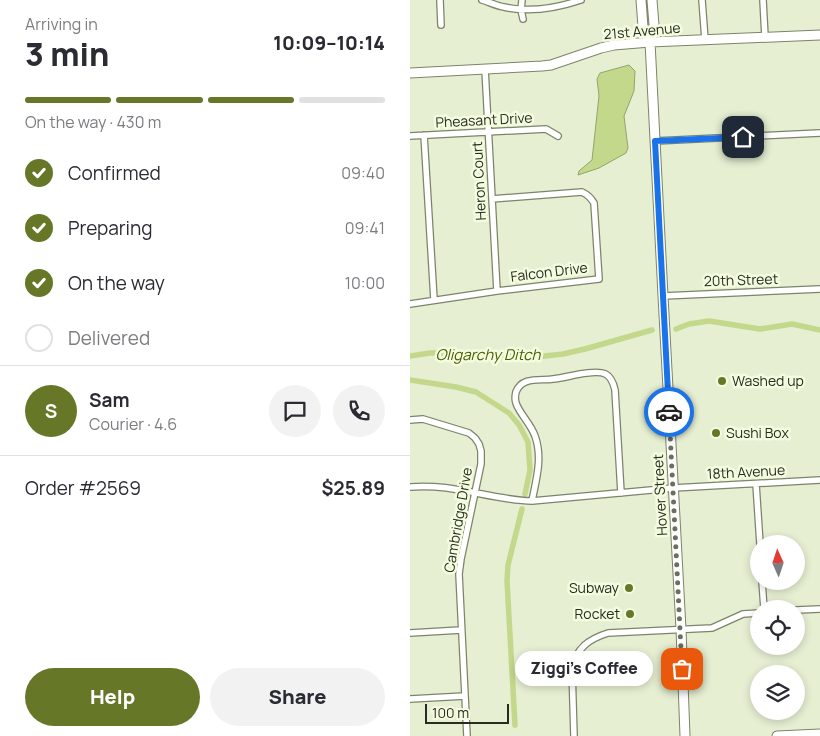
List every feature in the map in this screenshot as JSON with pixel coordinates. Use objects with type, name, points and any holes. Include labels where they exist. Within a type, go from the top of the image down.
[{"type":"main road","name":"Hover Street","points":[[641,0],[643,27],[650,42]]},
{"type":"main road","name":"Hover Street","points":[[652,0],[654,25],[650,42],[685,736]]},
{"type":"main road","name":"21st Avenue","points":[[410,73],[551,65],[614,45],[820,34]]},
{"type":"main road","points":[[777,736],[820,734]]},
{"type":"street","points":[[440,0],[441,25]]},
{"type":"street","points":[[482,0],[521,10],[555,7],[581,0]]},
{"type":"street","points":[[522,0],[521,10],[523,18]]},
{"type":"street","points":[[702,0],[705,40]]},
{"type":"street","points":[[762,0],[765,37]]},
{"type":"street","name":"Heron Court","points":[[485,69],[497,291]]},
{"type":"street","name":"Pheasant Drive","points":[[410,136],[546,129],[558,136]]},
{"type":"street","points":[[655,141],[820,133]]},
{"type":"street","points":[[424,136],[434,300]]},
{"type":"street","name":"Falcon Drive","points":[[410,304],[599,279],[594,203],[591,197],[582,192],[492,198]]},
{"type":"street","name":"20th Street","points":[[663,296],[820,289]]},
{"type":"street","points":[[532,501],[539,462],[539,451],[536,437],[530,424],[517,407],[515,401],[519,386],[530,380],[551,379],[585,373],[605,373],[614,382],[621,493]]},
{"type":"street","name":"Cambridge Drive","points":[[410,420],[423,419],[469,433],[479,444],[481,452],[481,464],[459,574],[467,736]]},
{"type":"street","name":"18th Avenue","points":[[410,487],[450,488],[518,501],[532,501],[673,488],[820,480]]},
{"type":"street","points":[[756,484],[759,535]]},
{"type":"street","points":[[805,610],[820,609]]},
{"type":"street","points":[[574,736],[572,669],[574,661],[582,648],[589,642],[608,633],[712,628],[744,614],[750,614]]},
{"type":"street","points":[[410,632],[461,630]]},
{"type":"street","points":[[410,699],[465,696]]},
{"type":"shaded area","points":[[629,65],[635,71],[634,91],[624,116],[628,148],[626,153],[599,168],[578,175],[579,171],[592,160],[599,96],[597,79],[600,73]]},
{"type":"waterway","name":"Oligarchy Ditch","points":[[676,329],[689,324],[709,321],[760,329],[792,324],[820,330]]},
{"type":"waterway","name":"Oligarchy Ditch","points":[[410,356],[430,353],[462,353],[536,357],[585,349],[652,330]]},
{"type":"waterway","points":[[410,380],[476,392],[509,413],[519,425],[528,442],[530,470],[525,494]]},
{"type":"waterway","points":[[515,725],[507,581],[508,565],[522,509]]},
{"type":"way so far","points":[[669,412],[682,669]]},
{"type":"place","name":"Washed up","points":[[722,381]]},
{"type":"place","name":"Sushi Box","points":[[716,433]]},
{"type":"place","name":"Subway","points":[[629,588]]},
{"type":"place","name":"Rocket","points":[[630,614]]},
{"type":"place","name":"Ziggi's Coffee","points":[[682,669]]},
{"type":"route","points":[[669,412],[655,141],[743,137]]}]
